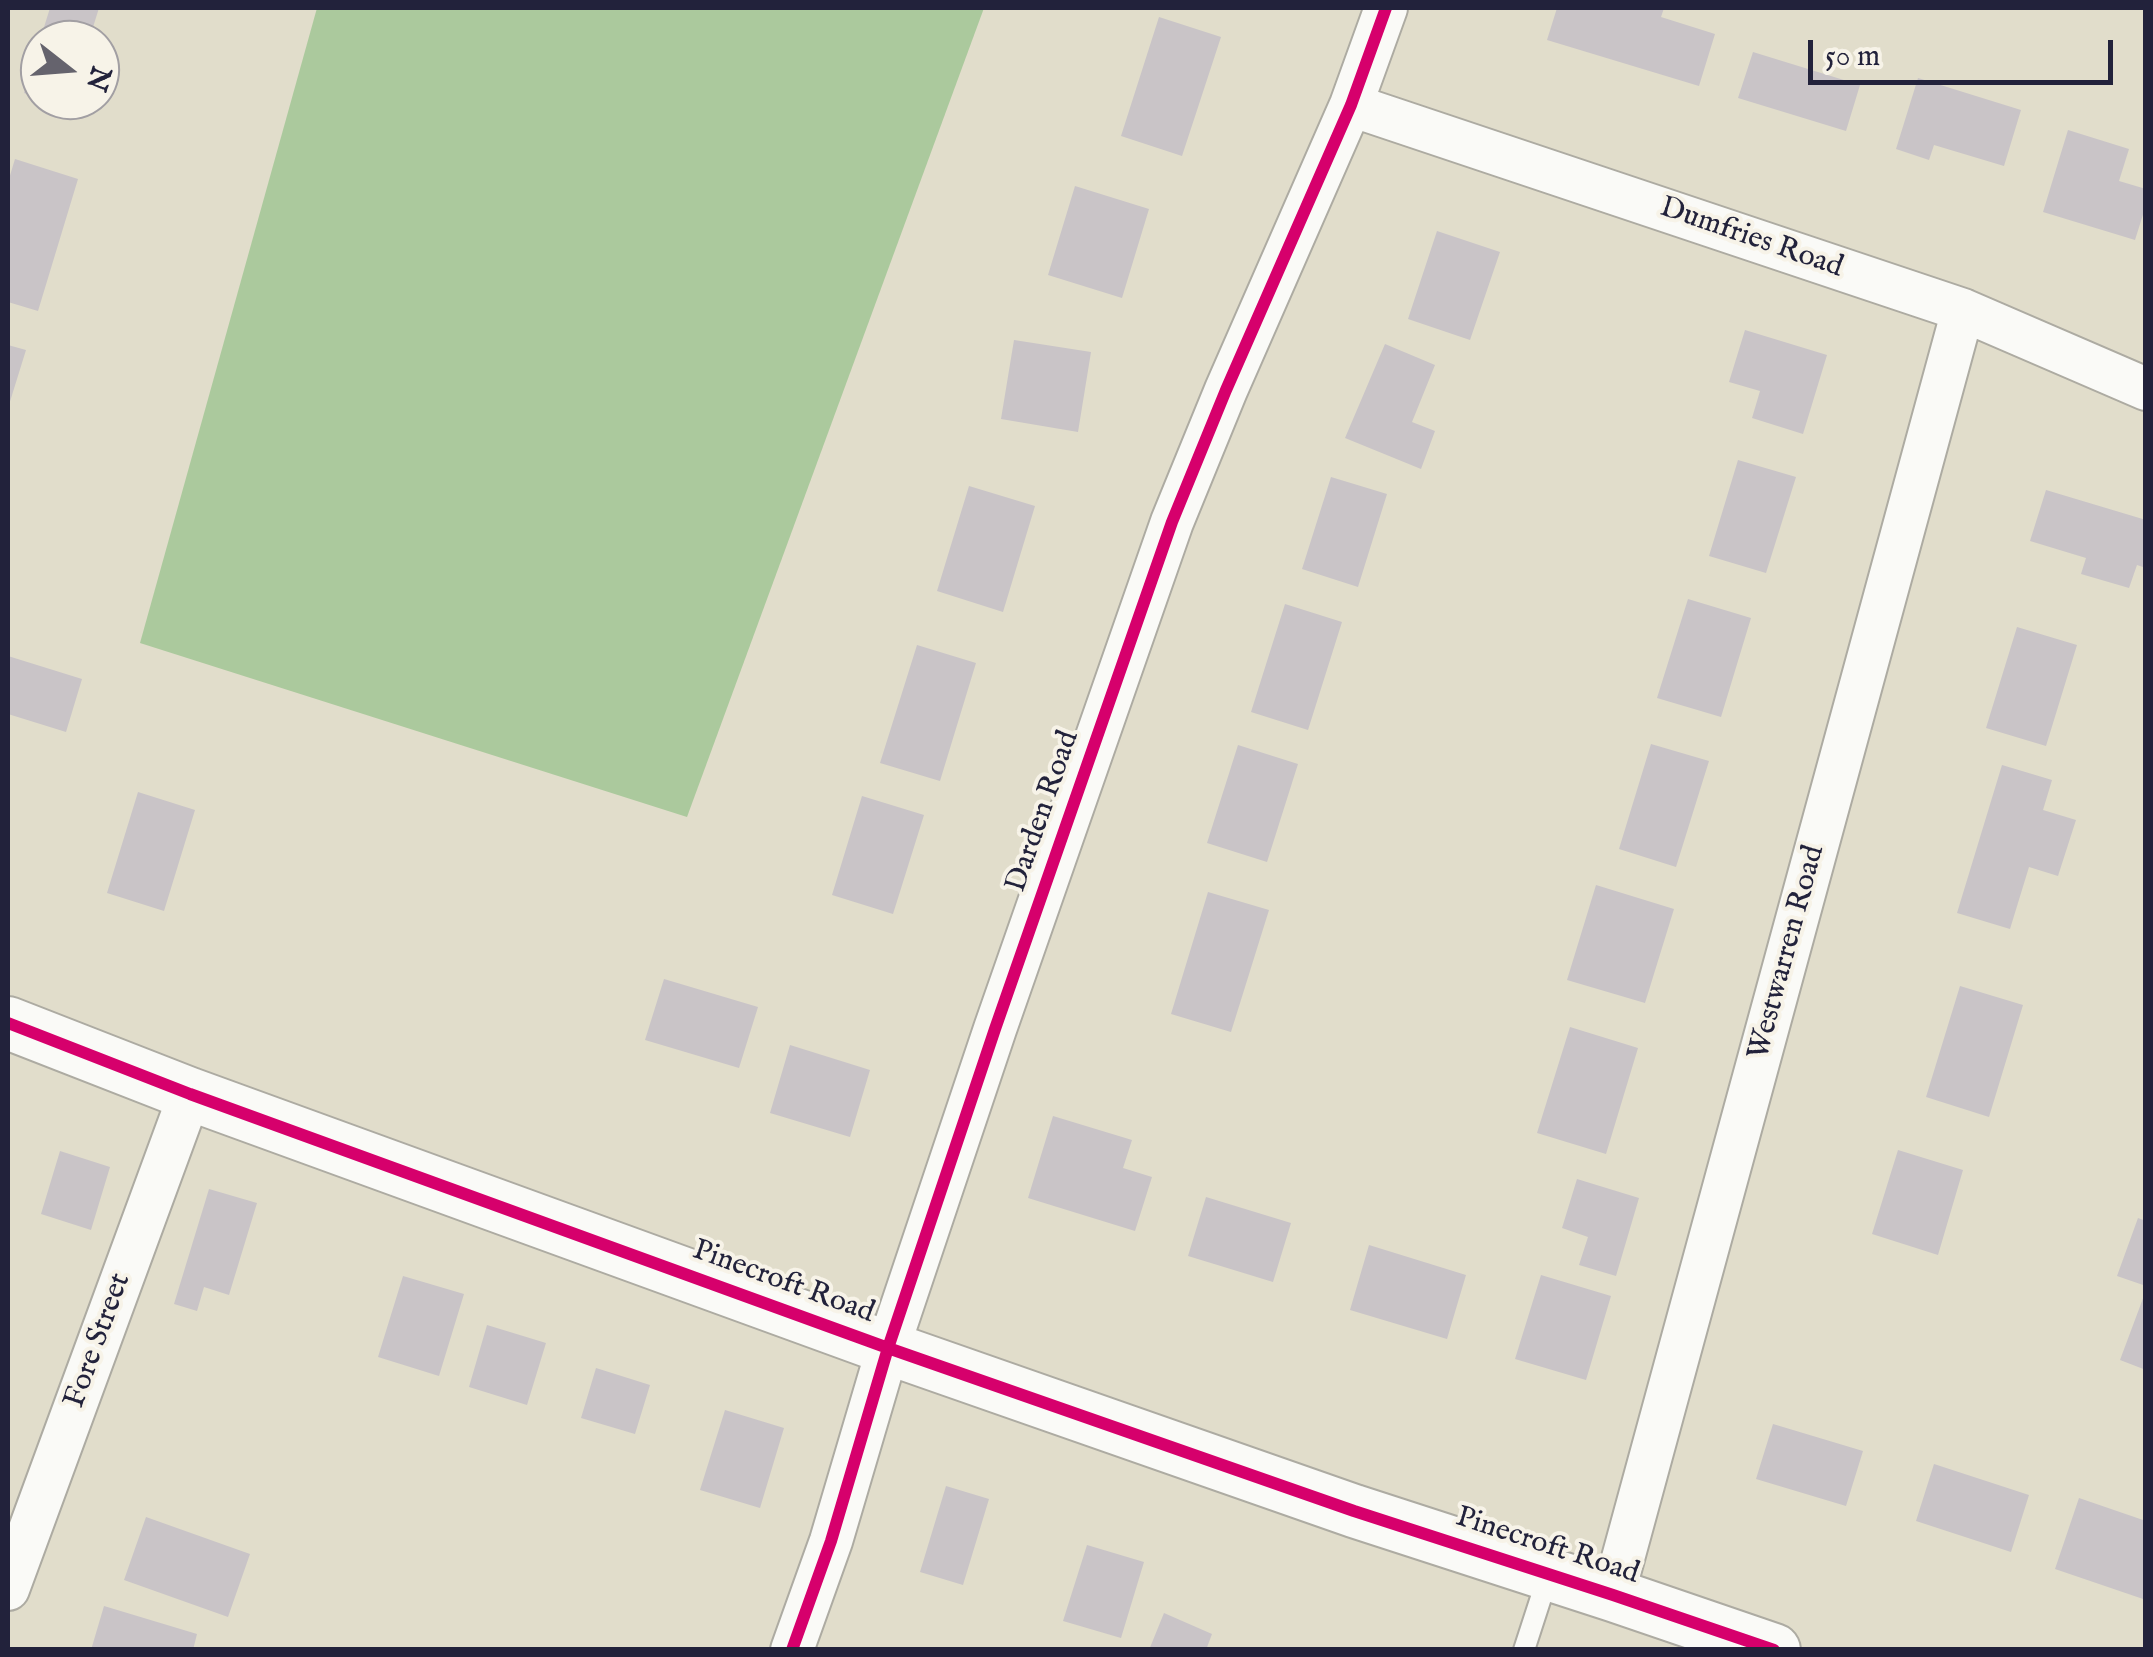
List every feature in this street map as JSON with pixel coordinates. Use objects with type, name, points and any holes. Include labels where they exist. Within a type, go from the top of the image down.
[{"type":"street","name":"Darden Road","points":[[792,1650],[831,1540],[888,1348],[994,1029],[1172,522],[1351,105],[1386,8]]},
{"type":"street","name":"Dumfries Road","points":[[1351,105],[1963,310],[2146,389]]},
{"type":"street","name":"Westwarren Road","points":[[1614,1595],[1963,310]]},
{"type":"street","name":"Pinecroft Road","points":[[8,1023],[190,1094],[888,1348],[1354,1511],[1774,1650]]},
{"type":"street","name":"Fore Street","points":[[8,1589],[190,1094]]},
{"type":"lane","points":[[1524,1650],[1548,1574]]},
{"type":"green space","points":[[317,8],[984,8],[687,817],[140,643]]},
{"type":"building","points":[[50,8],[99,8],[95,20],[46,20]]},
{"type":"building","points":[[1557,8],[1664,8],[1661,17],[1715,34],[1699,86],[1547,40]]},
{"type":"building","points":[[1159,17],[1221,37],[1182,156],[1121,136]]},
{"type":"building","points":[[1753,52],[1860,85],[1846,131],[1738,98]]},
{"type":"building","points":[[1918,78],[2021,110],[2004,166],[1934,145],[1929,160],[1896,149]]},
{"type":"building","points":[[2068,130],[2129,149],[2119,181],[2146,189],[2146,205],[2135,240],[2043,212]]},
{"type":"building","points":[[15,159],[78,179],[38,311],[8,302],[8,182]]},
{"type":"building","points":[[1075,186],[1149,209],[1122,298],[1048,275]]},
{"type":"building","points":[[1437,231],[1500,252],[1470,340],[1408,319]]},
{"type":"building","points":[[1745,330],[1827,355],[1803,434],[1752,418],[1760,391],[1729,382]]},
{"type":"building","points":[[1014,340],[1091,352],[1078,432],[1001,419]]},
{"type":"building","points":[[1385,344],[1435,365],[1412,422],[1435,431],[1421,469],[1345,438]]},
{"type":"building","points":[[8,345],[26,350],[8,408]]},
{"type":"building","points":[[1738,460],[1796,477],[1766,573],[1709,556]]},
{"type":"building","points":[[1331,477],[1387,494],[1358,587],[1302,569]]},
{"type":"building","points":[[969,486],[1035,506],[1003,612],[937,591]]},
{"type":"building","points":[[2046,490],[2146,520],[2146,568],[2137,565],[2129,588],[2081,574],[2086,558],[2030,541]]},
{"type":"building","points":[[1688,599],[1751,618],[1721,717],[1657,698]]},
{"type":"building","points":[[1285,604],[1342,622],[1308,730],[1251,712]]},
{"type":"building","points":[[2017,627],[2077,645],[2046,746],[1986,728]]},
{"type":"building","points":[[917,645],[976,663],[940,781],[880,763]]},
{"type":"building","points":[[8,656],[82,679],[66,732],[8,714]]},
{"type":"building","points":[[1651,744],[1709,761],[1676,867],[1619,849]]},
{"type":"building","points":[[1238,745],[1298,764],[1267,862],[1207,843]]},
{"type":"building","points":[[2002,765],[2052,780],[2043,810],[2076,820],[2058,876],[2029,867],[2010,929],[1957,913]]},
{"type":"building","points":[[138,792],[195,810],[164,911],[107,893]]},
{"type":"building","points":[[862,796],[924,815],[893,914],[832,895]]},
{"type":"building","points":[[1596,885],[1674,909],[1645,1003],[1567,980]]},
{"type":"building","points":[[1208,892],[1269,910],[1231,1032],[1171,1014]]},
{"type":"building","points":[[664,979],[758,1007],[739,1068],[645,1040]]},
{"type":"building","points":[[1960,986],[2023,1005],[1989,1117],[1926,1097]]},
{"type":"building","points":[[1570,1027],[1638,1048],[1606,1154],[1537,1133]]},
{"type":"building","points":[[790,1045],[870,1070],[850,1137],[770,1113]]},
{"type":"building","points":[[1053,1116],[1132,1140],[1123,1168],[1152,1177],[1135,1231],[1028,1198]]},
{"type":"building","points":[[1898,1150],[1963,1170],[1938,1255],[1872,1234]]},
{"type":"building","points":[[60,1151],[110,1167],[91,1230],[41,1214]]},
{"type":"building","points":[[1577,1179],[1639,1198],[1616,1276],[1579,1265],[1588,1237],[1562,1228]]},
{"type":"building","points":[[209,1189],[257,1203],[229,1295],[204,1287],[197,1311],[174,1304]]},
{"type":"building","points":[[1206,1197],[1291,1223],[1273,1282],[1188,1256]]},
{"type":"building","points":[[2138,1218],[2146,1221],[2146,1286],[2117,1276]]},
{"type":"building","points":[[1369,1245],[1466,1275],[1447,1339],[1350,1310]]},
{"type":"building","points":[[1541,1275],[1611,1296],[1586,1380],[1515,1359]]},
{"type":"building","points":[[403,1276],[464,1294],[439,1376],[378,1357]]},
{"type":"building","points":[[2146,1293],[2146,1370],[2120,1360]]},
{"type":"building","points":[[487,1325],[546,1343],[527,1405],[469,1387]]},
{"type":"building","points":[[596,1368],[650,1385],[635,1434],[581,1418]]},
{"type":"building","points":[[725,1410],[784,1428],[760,1508],[700,1490]]},
{"type":"building","points":[[1773,1424],[1863,1451],[1846,1506],[1756,1479]]},
{"type":"building","points":[[1934,1464],[2029,1495],[2011,1552],[1916,1521]]},
{"type":"building","points":[[946,1486],[989,1499],[963,1585],[920,1572]]},
{"type":"building","points":[[2079,1498],[2146,1521],[2146,1600],[2055,1569]]},
{"type":"building","points":[[146,1517],[250,1554],[228,1617],[124,1580]]},
{"type":"building","points":[[1087,1545],[1144,1562],[1121,1638],[1063,1621]]},
{"type":"building","points":[[104,1606],[197,1634],[193,1650],[91,1650]]},
{"type":"building","points":[[1164,1613],[1212,1634],[1206,1650],[1149,1650]]},
{"type":"cycle path","points":[[792,1650],[831,1541],[888,1348],[995,1029],[1172,522],[1351,105],[1386,8]]},
{"type":"cycle path","points":[[8,1023],[190,1094],[888,1348],[1354,1511],[1774,1650]]}]
